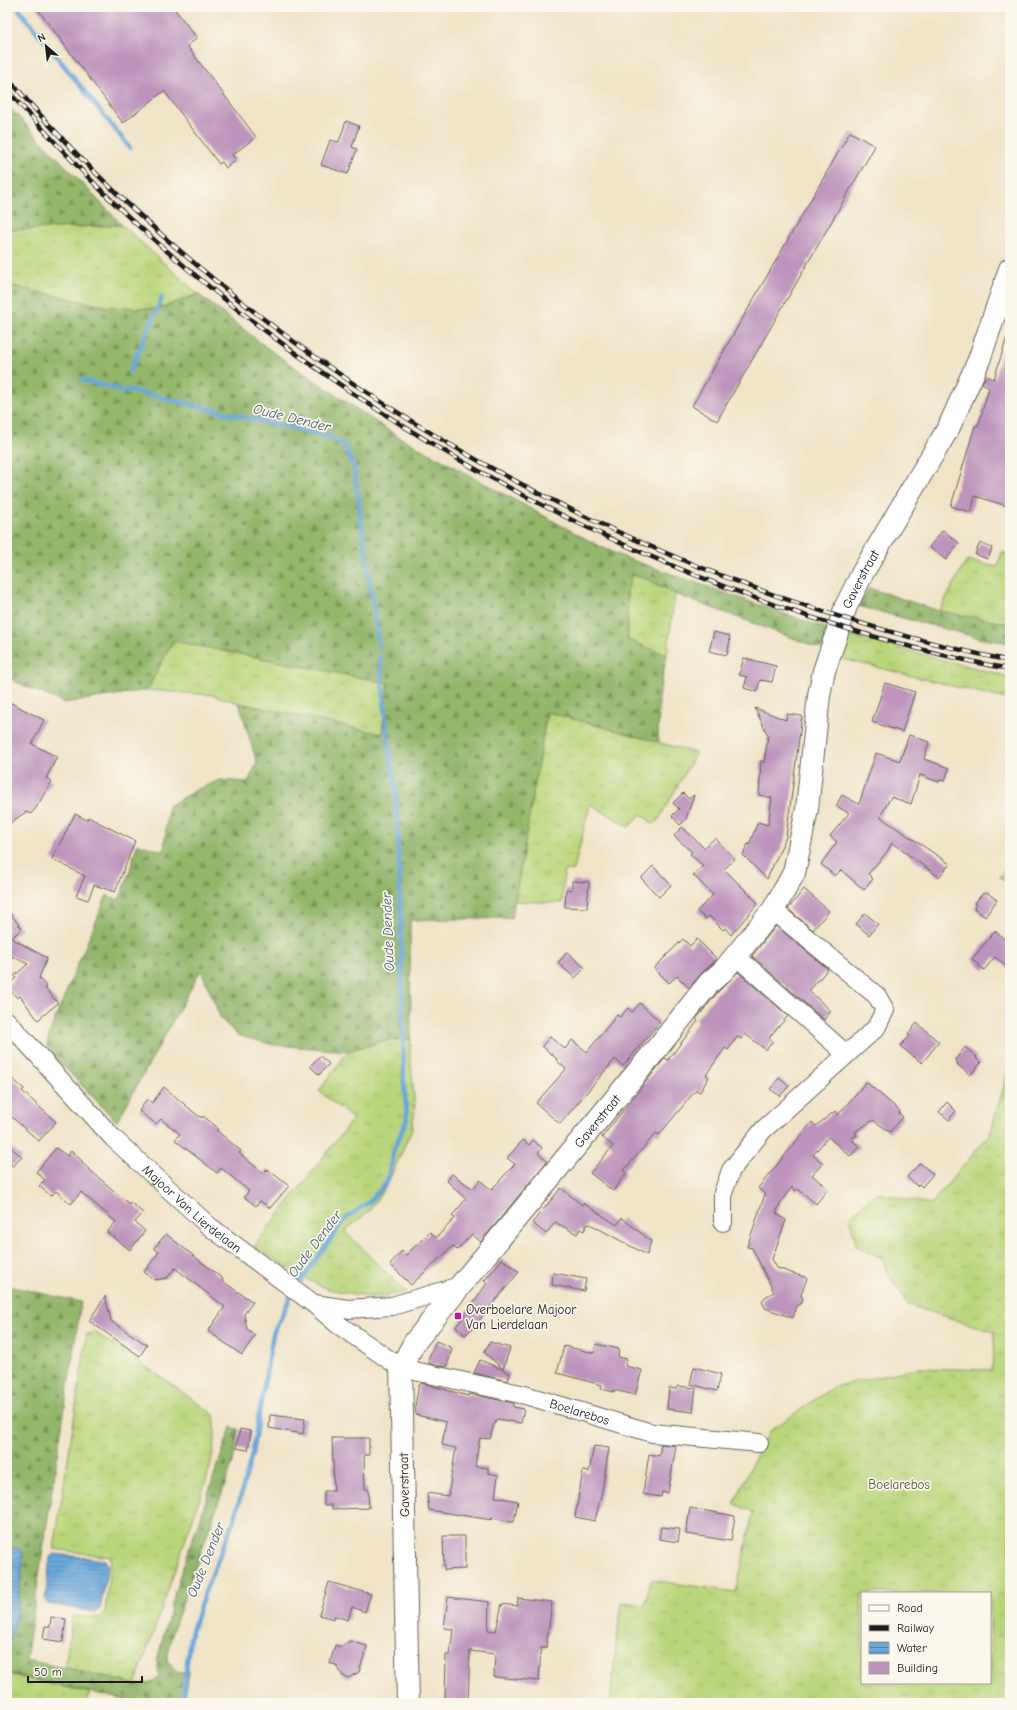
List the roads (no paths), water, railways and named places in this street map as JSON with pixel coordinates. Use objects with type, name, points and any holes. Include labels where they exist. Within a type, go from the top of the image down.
[{"type":"street","name":"Gaverstraat","points":[[408,1703],[401,1368],[414,1343],[460,1286],[654,1052],[708,983],[724,970],[773,910],[794,873],[807,808],[819,695],[824,671],[846,606],[862,572],[949,427],[979,360],[1010,268]]},
{"type":"street","points":[[723,1222],[723,1193],[732,1170],[763,1130],[876,1028],[885,1010],[877,996],[773,910]]},
{"type":"street","points":[[736,956],[846,1054]]},
{"type":"street","name":"Majoor Van Lierdelaan","points":[[7,1021],[113,1138],[209,1226],[303,1296],[336,1323],[401,1368]]},
{"type":"street","points":[[303,1296],[348,1308],[392,1306],[460,1286]]},
{"type":"street","name":"Boelarebos","points":[[401,1368],[525,1395],[611,1422],[652,1433],[759,1442]]},
{"type":"water","points":[[7,1534],[12,1549],[19,1548],[23,1553],[23,1563],[15,1626],[7,1646]]},
{"type":"water","points":[[55,1554],[105,1560],[108,1565],[100,1609],[95,1612],[48,1604],[45,1601],[50,1557]]},
{"type":"water","points":[[7,1646],[9,1652],[7,1662]]},
{"type":"waterway","points":[[17,7],[130,148]]},
{"type":"waterway","points":[[130,371],[162,298]]},
{"type":"waterway","name":"Oude Dender","points":[[82,380],[117,389],[122,392],[129,390],[329,437],[345,446],[354,470],[379,647]]},
{"type":"waterway","name":"Oude Dender","points":[[297,1286],[345,1219],[369,1202],[387,1182],[394,1149],[407,1119],[404,1083],[401,922],[396,795],[387,734],[380,657]]},
{"type":"waterway","name":"Oude Dender","points":[[182,1703],[190,1637],[203,1597],[235,1517],[252,1454],[273,1334],[293,1292]]},
{"type":"railway","points":[[7,77],[65,142],[96,173],[128,204],[193,262],[261,317],[345,378],[433,434],[523,485],[616,531],[711,572],[809,607],[909,637],[1010,661]]},
{"type":"railway","points":[[7,90],[108,197],[143,230],[217,293],[294,352],[374,407],[456,458],[541,505],[629,547],[718,584],[810,617],[884,640],[959,659],[1010,669]]},
{"type":"place","name":"Overboelare Majoor Van Lierdelaan","points":[[458,1316]]}]
